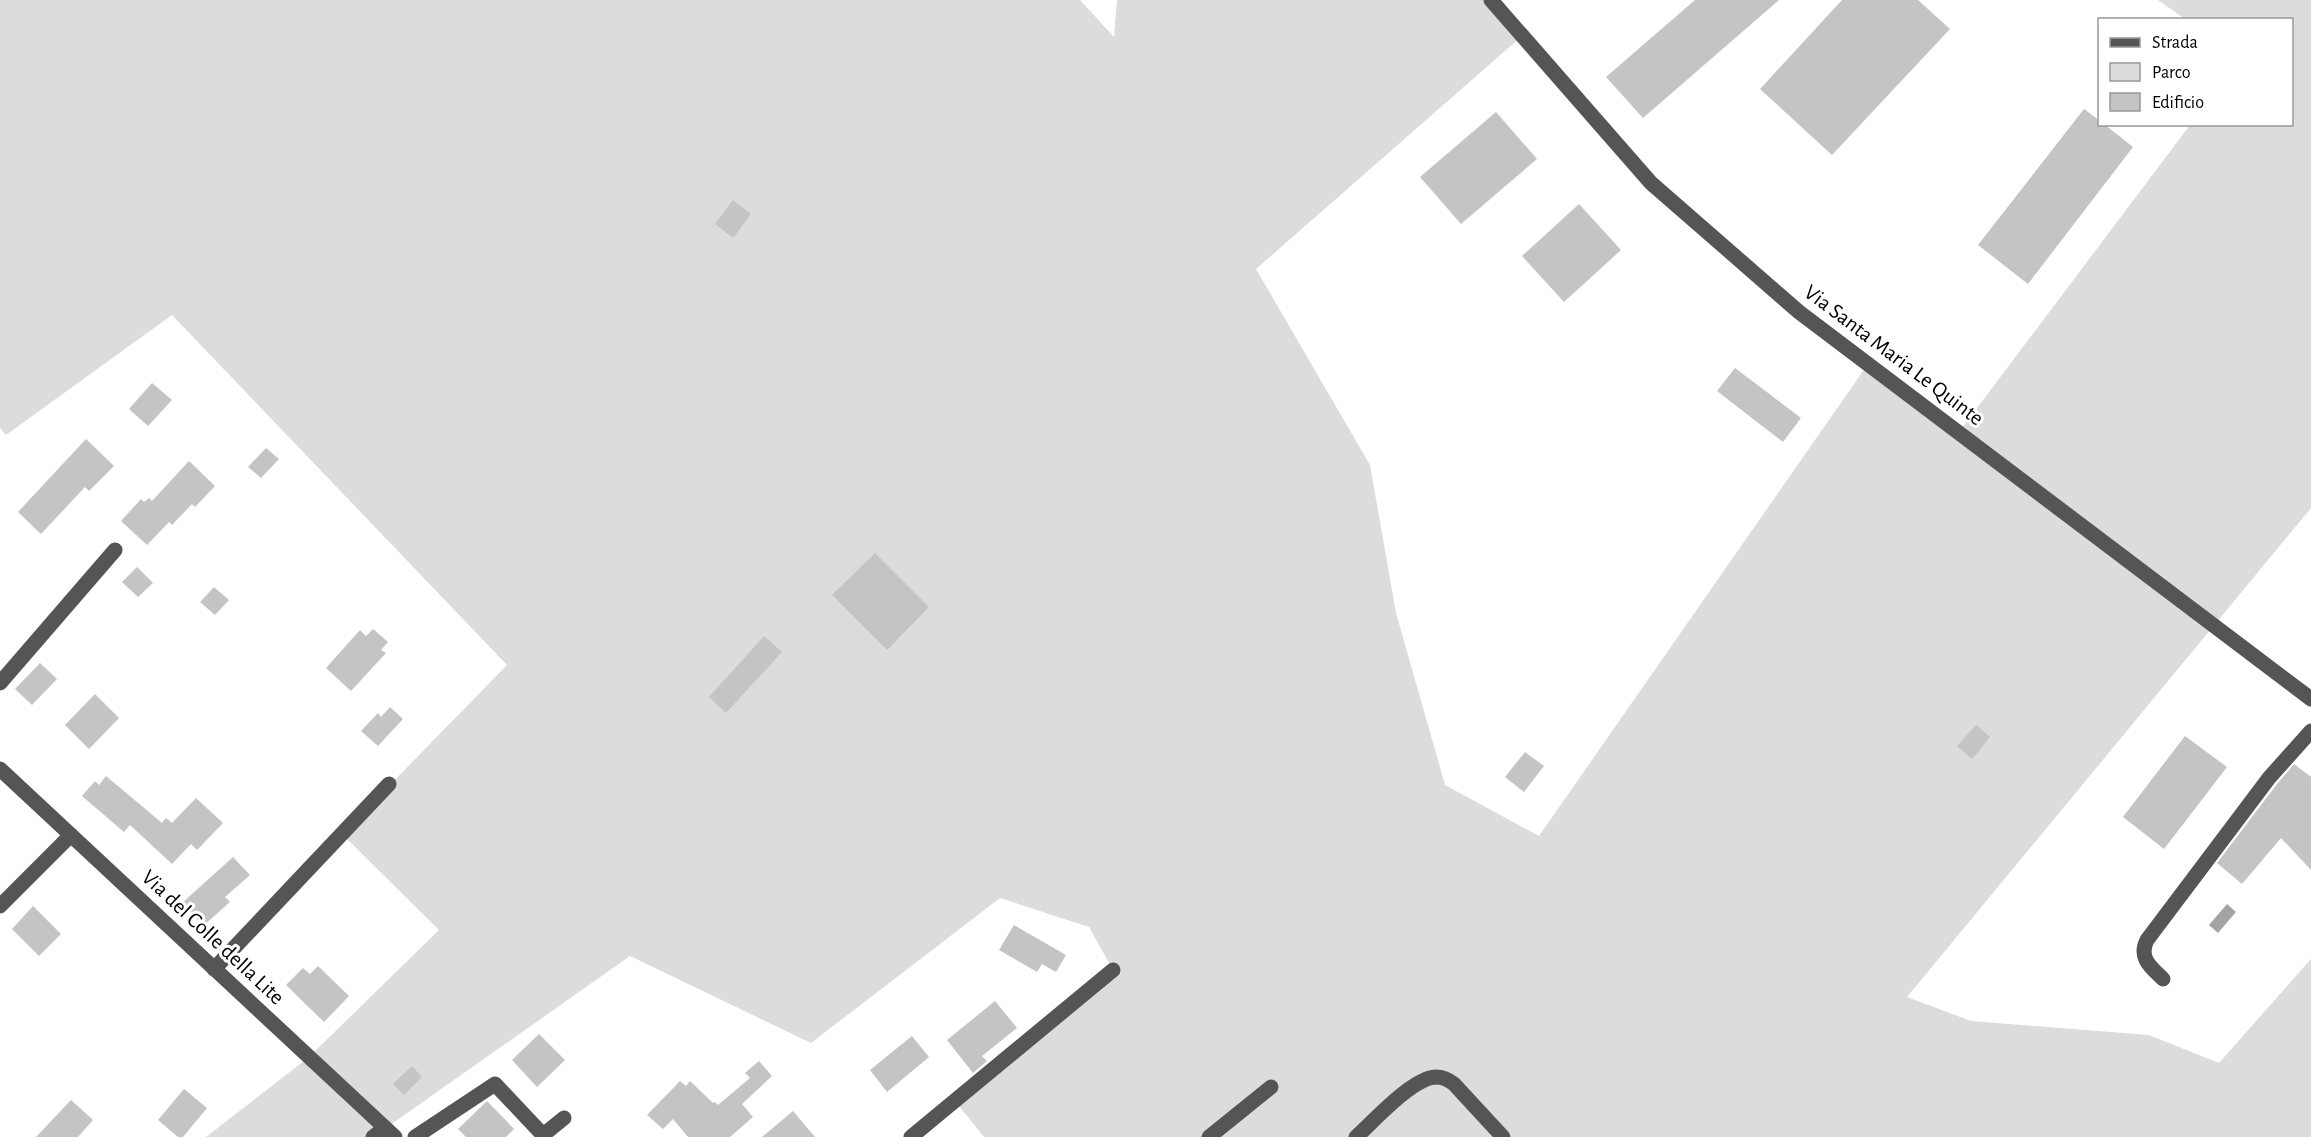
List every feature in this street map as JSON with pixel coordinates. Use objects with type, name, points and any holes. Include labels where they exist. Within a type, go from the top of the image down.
[{"type":"street","name":"Via Santa Maria Le Quinte","points":[[1491,0],[1651,183],[1799,312],[2311,699]]},
{"type":"street","points":[[0,683],[116,550]]},
{"type":"street","points":[[2163,979],[2146,963],[2143,948],[2147,940],[2276,769],[2311,731]]},
{"type":"street","name":"Via del Colle della Lite","points":[[0,770],[214,969],[384,1134]]},
{"type":"street","points":[[214,969],[389,784]]},
{"type":"street","points":[[0,906],[71,835]]},
{"type":"street","points":[[911,1137],[1113,970]]},
{"type":"street","points":[[1356,1137],[1410,1089],[1435,1077],[1454,1084],[1503,1137]]},
{"type":"street","points":[[415,1137],[495,1084],[543,1135],[564,1118]]},
{"type":"street","points":[[1209,1137],[1271,1087]]},
{"type":"green space","points":[[0,0],[1080,0],[1114,37],[1117,0],[1491,0],[1522,36],[1256,269],[1370,465],[1396,613],[1445,785],[1539,836],[1868,364],[1959,432],[2189,126],[2293,126],[2293,18],[2184,18],[2158,0],[2311,0],[2311,508],[1907,997],[1971,1021],[2149,1035],[2219,1063],[2311,959],[2311,1137],[984,1137],[955,1101],[1113,970],[1089,927],[1000,898],[811,1043],[630,956],[386,1128],[395,1137],[206,1137],[309,1057],[439,930],[342,834],[507,665],[172,315],[6,435],[0,428]]},
{"type":"shaded area","points":[[2227,904],[2236,912],[2218,933],[2209,925]]},
{"type":"building","points":[[1695,0],[1779,0],[1643,118],[1606,77]]},
{"type":"building","points":[[1842,0],[1918,0],[1950,29],[1832,155],[1760,89]]},
{"type":"building","points":[[2084,109],[2098,120],[2098,126],[2107,126],[2133,147],[2028,284],[1978,245]]},
{"type":"building","points":[[1496,112],[1537,159],[1461,224],[1420,177]]},
{"type":"building","points":[[733,200],[751,214],[733,238],[715,224]]},
{"type":"building","points":[[1579,204],[1621,250],[1564,302],[1522,256]]},
{"type":"building","points":[[1735,368],[1801,418],[1783,442],[1717,391]]},
{"type":"building","points":[[152,383],[172,400],[148,426],[129,409]]},
{"type":"building","points":[[86,439],[114,466],[89,491],[85,487],[41,534],[18,512]]},
{"type":"building","points":[[266,448],[279,459],[261,478],[248,467]]},
{"type":"building","points":[[189,461],[215,486],[195,507],[192,504],[172,525],[169,522],[147,545],[121,521],[141,499],[144,502],[149,498],[152,501]]},
{"type":"building","points":[[875,553],[929,607],[887,650],[832,595]]},
{"type":"building","points":[[137,567],[153,583],[138,597],[122,582]]},
{"type":"building","points":[[214,587],[229,600],[215,615],[200,602]]},
{"type":"building","points":[[373,629],[388,642],[381,650],[386,653],[351,691],[326,668],[360,630],[366,636]]},
{"type":"building","points":[[764,636],[782,652],[726,713],[709,697]]},
{"type":"building","points":[[40,663],[57,679],[32,705],[15,689]]},
{"type":"building","points":[[95,694],[119,718],[89,749],[65,725]]},
{"type":"building","points":[[390,707],[403,719],[378,746],[361,731],[378,713],[381,717]]},
{"type":"building","points":[[1976,725],[1990,737],[1972,759],[1957,746]]},
{"type":"building","points":[[2185,736],[2227,767],[2164,849],[2123,817]]},
{"type":"building","points":[[1525,752],[1544,766],[1524,792],[1505,777]]},
{"type":"building","points":[[2294,764],[2311,777],[2311,870],[2281,838],[2242,884],[2217,863]]},
{"type":"building","points":[[106,776],[162,823],[166,818],[172,823],[196,798],[223,823],[197,850],[191,844],[172,864],[130,825],[124,832],[82,796],[95,781],[99,785]]},
{"type":"building","points":[[233,857],[250,875],[225,897],[230,902],[203,926],[182,903]]},
{"type":"building","points":[[33,906],[61,934],[39,956],[12,929]]},
{"type":"building","points":[[1014,925],[1066,955],[1056,972],[1042,964],[1037,972],[999,950]]},
{"type":"building","points":[[318,966],[349,996],[324,1022],[286,985],[303,968],[310,974]]},
{"type":"building","points":[[995,1001],[1017,1028],[982,1056],[987,1061],[973,1073],[947,1040]]},
{"type":"building","points":[[539,1034],[565,1060],[537,1087],[512,1060]]},
{"type":"building","points":[[912,1036],[929,1057],[887,1092],[870,1070]]},
{"type":"building","points":[[759,1061],[772,1076],[742,1104],[753,1117],[730,1137],[688,1137],[673,1119],[663,1129],[647,1115],[680,1081],[686,1086],[690,1081],[718,1105],[750,1078],[745,1073]]},
{"type":"building","points":[[412,1066],[422,1077],[404,1095],[393,1084]]},
{"type":"building","points":[[184,1089],[207,1108],[183,1137],[178,1137],[158,1120]]},
{"type":"building","points":[[71,1100],[93,1120],[78,1137],[36,1137]]},
{"type":"building","points":[[487,1101],[514,1129],[506,1137],[466,1137],[458,1129]]},
{"type":"building","points":[[793,1111],[815,1137],[762,1137]]}]
